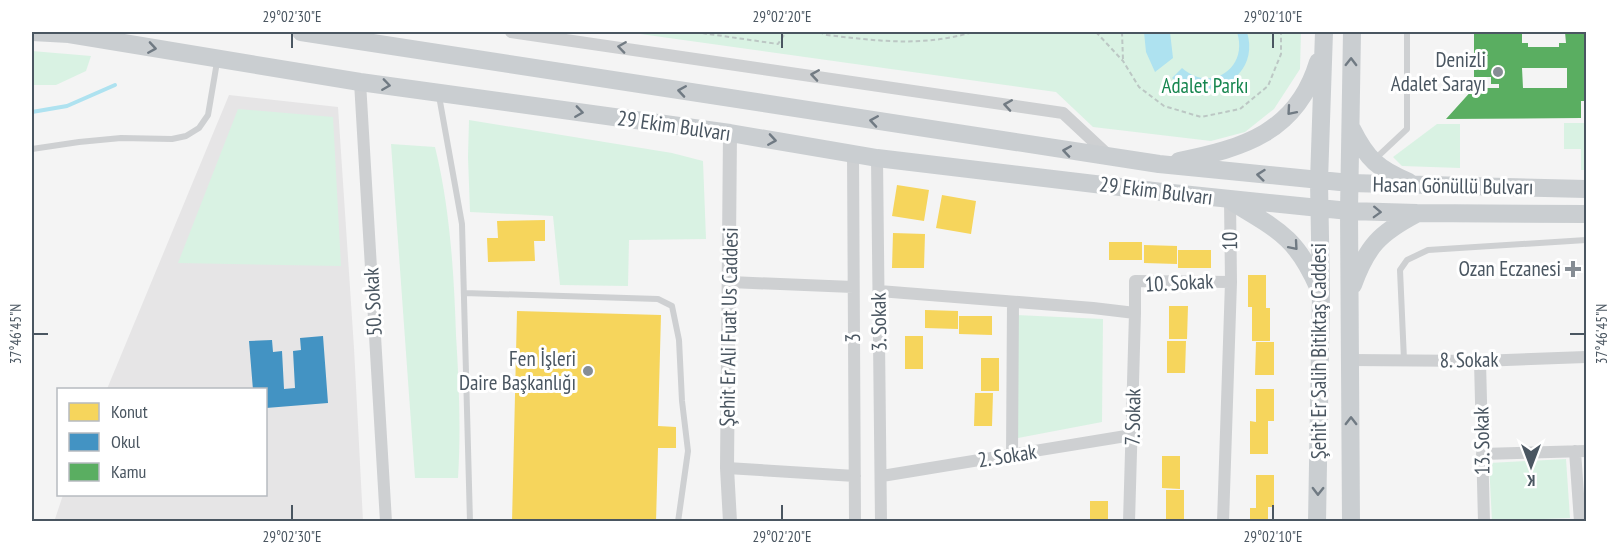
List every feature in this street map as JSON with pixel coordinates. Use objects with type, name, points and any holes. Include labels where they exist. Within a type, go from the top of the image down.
[{"type":"main road","name":"29 Ekim Bulvarı","points":[[32,32],[104,36],[360,82],[730,133],[877,158],[1230,200],[1319,208]]},
{"type":"main road","name":"29 Ekim Bulvarı","points":[[301,32],[1111,158],[1319,181]]},
{"type":"main road","name":"Şehit Er Salih Bitiktaş Caddesi","points":[[1351,522],[1349,211],[1352,32]]},
{"type":"main road","name":"Şehit Er Salih Bitiktaş Caddesi","points":[[1317,522],[1321,293],[1319,181],[1324,36]]},
{"type":"main road","points":[[1159,164],[1230,149],[1278,125],[1296,107],[1308,90],[1324,36]]},
{"type":"main road","points":[[1350,125],[1372,162],[1383,170],[1419,185]]},
{"type":"main road","name":"Hasan Gönüllü Bulvarı","points":[[1319,181],[1587,189]]},
{"type":"main road","points":[[1230,200],[1277,229],[1288,239],[1305,259],[1321,293]]},
{"type":"main road","name":"Hasan Gönüllü Bulvarı","points":[[1319,208],[1417,213],[1587,214]]},
{"type":"main road","points":[[1350,292],[1368,252],[1377,240],[1396,224],[1417,213]]},
{"type":"street","points":[[511,32],[1063,113],[1111,158]]},
{"type":"street","name":"50. Sokak","points":[[360,82],[386,522]]},
{"type":"street","name":"Şehit Er Ali Fuat Us Caddesi","points":[[730,133],[727,468],[730,522]]},
{"type":"street","name":"3","points":[[853,154],[855,522]]},
{"type":"street","name":"3. Sokak","points":[[877,158],[881,522]]},
{"type":"street","name":"10","points":[[1230,200],[1231,282]]},
{"type":"street","name":"10. Sokak","points":[[879,291],[1135,313],[1135,281],[1231,282],[1223,522]]},
{"type":"street","points":[[730,282],[853,287]]},
{"type":"street","points":[[1012,302],[1012,455]]},
{"type":"street","name":"7. Sokak","points":[[1130,522],[1135,313]]},
{"type":"street","name":"8. Sokak","points":[[1351,360],[1480,361],[1587,357]]},
{"type":"street","name":"13. Sokak","points":[[1480,361],[1484,522]]},
{"type":"street","name":"2. Sokak","points":[[882,476],[1132,435]]},
{"type":"street","points":[[1482,454],[1581,451],[1580,522]]},
{"type":"street","points":[[727,468],[855,476]]},
{"type":"lane","points":[[1372,162],[1407,129],[1407,32]]},
{"type":"lane","points":[[32,149],[121,138],[172,139],[186,136],[199,128],[208,115],[218,58]]},
{"type":"lane","points":[[438,92],[462,224],[470,522]]},
{"type":"lane","points":[[1404,361],[1400,270],[1407,260],[1428,250],[1587,240]]},
{"type":"lane","points":[[464,293],[658,299],[672,306],[679,340],[682,401],[688,451],[678,522]]},
{"type":"path","points":[[695,32],[777,44],[786,32]]},
{"type":"path","points":[[819,32],[827,35],[888,42],[950,39],[973,32]]},
{"type":"path","points":[[1096,32],[1122,60],[1139,87],[1164,106],[1202,117],[1240,109],[1268,86],[1281,54],[1281,32]]},
{"type":"path","points":[[1122,32],[1122,60]]},
{"type":"shaded area","points":[[229,95],[338,107],[363,521],[54,522],[63,496],[267,496],[267,388],[107,388]]},
{"type":"green space","name":"Adalet Parkı","points":[[626,32],[1301,32],[1300,69],[1274,109],[1245,132],[1211,141],[1093,127],[1056,92]]},
{"type":"green space","points":[[32,51],[91,56],[86,71],[56,85],[32,85]]},
{"type":"green space","points":[[238,109],[333,117],[341,266],[178,263]]},
{"type":"green space","points":[[469,120],[672,153],[703,161],[706,239],[629,240],[628,286],[560,285],[553,216],[470,212]]},
{"type":"green space","points":[[1564,123],[1586,123],[1586,170],[1581,170],[1581,149],[1564,149]]},
{"type":"green space","points":[[1437,124],[1460,124],[1460,168],[1402,166],[1393,157]]},
{"type":"green space","points":[[391,144],[435,147],[440,170],[448,217],[454,288],[459,406],[458,478],[415,478]]},
{"type":"green space","points":[[1016,315],[1103,319],[1102,422],[1018,438]]},
{"type":"green space","points":[[1566,459],[1570,518],[1492,521],[1489,463]]},
{"type":"water","points":[[1144,32],[1170,32],[1173,58],[1155,72],[1146,52]]},
{"type":"water","points":[[1237,32],[1247,32],[1249,48],[1246,63],[1239,74],[1228,83],[1215,88],[1200,89],[1186,86],[1172,78],[1182,68],[1193,75],[1204,78],[1224,73],[1237,57],[1239,45]]},
{"type":"building: Konut","points":[[897,185],[929,190],[924,221],[892,216]]},
{"type":"building: Konut","points":[[942,195],[976,201],[971,234],[936,228]]},
{"type":"building: Konut","points":[[545,220],[545,241],[534,241],[535,261],[488,262],[487,238],[498,238],[497,221]]},
{"type":"building: Konut","points":[[893,233],[925,234],[924,268],[892,268]]},
{"type":"building: Konut","points":[[1109,242],[1142,242],[1142,260],[1109,260]]},
{"type":"building: Konut","points":[[1144,245],[1177,246],[1177,264],[1144,263]]},
{"type":"building: Konut","points":[[1178,250],[1211,250],[1211,268],[1178,268]]},
{"type":"building: Konut","points":[[1248,275],[1266,275],[1266,308],[1270,308],[1270,341],[1252,341],[1252,307],[1248,307]]},
{"type":"building: Konut","points":[[1169,306],[1188,306],[1187,339],[1169,339]]},
{"type":"building: Konut","points":[[925,310],[958,311],[958,329],[925,328]]},
{"type":"building: Konut","name":"Fen İşleri Daire Başkanlığı","points":[[517,311],[661,315],[658,426],[676,427],[676,448],[658,448],[656,522],[512,522]]},
{"type":"building: Konut","points":[[959,316],[992,316],[992,335],[959,334]]},
{"type":"building: Konut","points":[[905,336],[923,336],[923,369],[905,369]]},
{"type":"building: Konut","points":[[1167,341],[1186,341],[1185,373],[1167,373]]},
{"type":"building: Konut","points":[[1256,342],[1274,342],[1274,375],[1255,375]]},
{"type":"building: Konut","points":[[981,358],[999,358],[999,391],[981,391]]},
{"type":"building: Konut","points":[[1256,389],[1274,389],[1274,421],[1268,421],[1268,454],[1250,454],[1250,421],[1256,422]]},
{"type":"building: Konut","points":[[975,393],[993,393],[992,426],[974,426]]},
{"type":"building: Konut","points":[[1162,456],[1180,456],[1180,489],[1162,488]]},
{"type":"building: Konut","points":[[1256,475],[1274,475],[1274,507],[1268,507],[1268,522],[1250,522],[1250,508],[1256,508]]},
{"type":"building: Konut","points":[[1166,490],[1184,490],[1184,522],[1166,522]]},
{"type":"building: Konut","points":[[1090,501],[1108,501],[1108,522],[1090,522]]},
{"type":"building: Okul","points":[[323,336],[328,403],[267,408],[267,388],[253,388],[249,341],[272,340],[273,352],[282,351],[284,389],[295,388],[293,351],[301,350],[300,338]]},
{"type":"building: Kamu","name":"Denizli Adalet Sarayı","points":[[1474,32],[1522,32],[1522,43],[1528,43],[1528,47],[1559,47],[1559,43],[1566,43],[1565,32],[1586,32],[1586,101],[1581,101],[1581,118],[1446,119],[1474,88],[1499,88],[1499,84],[1491,84],[1491,77],[1474,77]],"holes":[[[1522,68],[1567,68],[1567,88],[1523,88]]]},
{"type":"waterway","points":[[32,112],[67,106],[115,85]]},
{"type":"place","name":"Denizli Adalet Sarayı","points":[[1498,72]]},
{"type":"place","name":"Ozan Eczanesi","points":[[1573,269]]},
{"type":"place","name":"Fen İşleri Daire Başkanlığı","points":[[588,371]]}]
